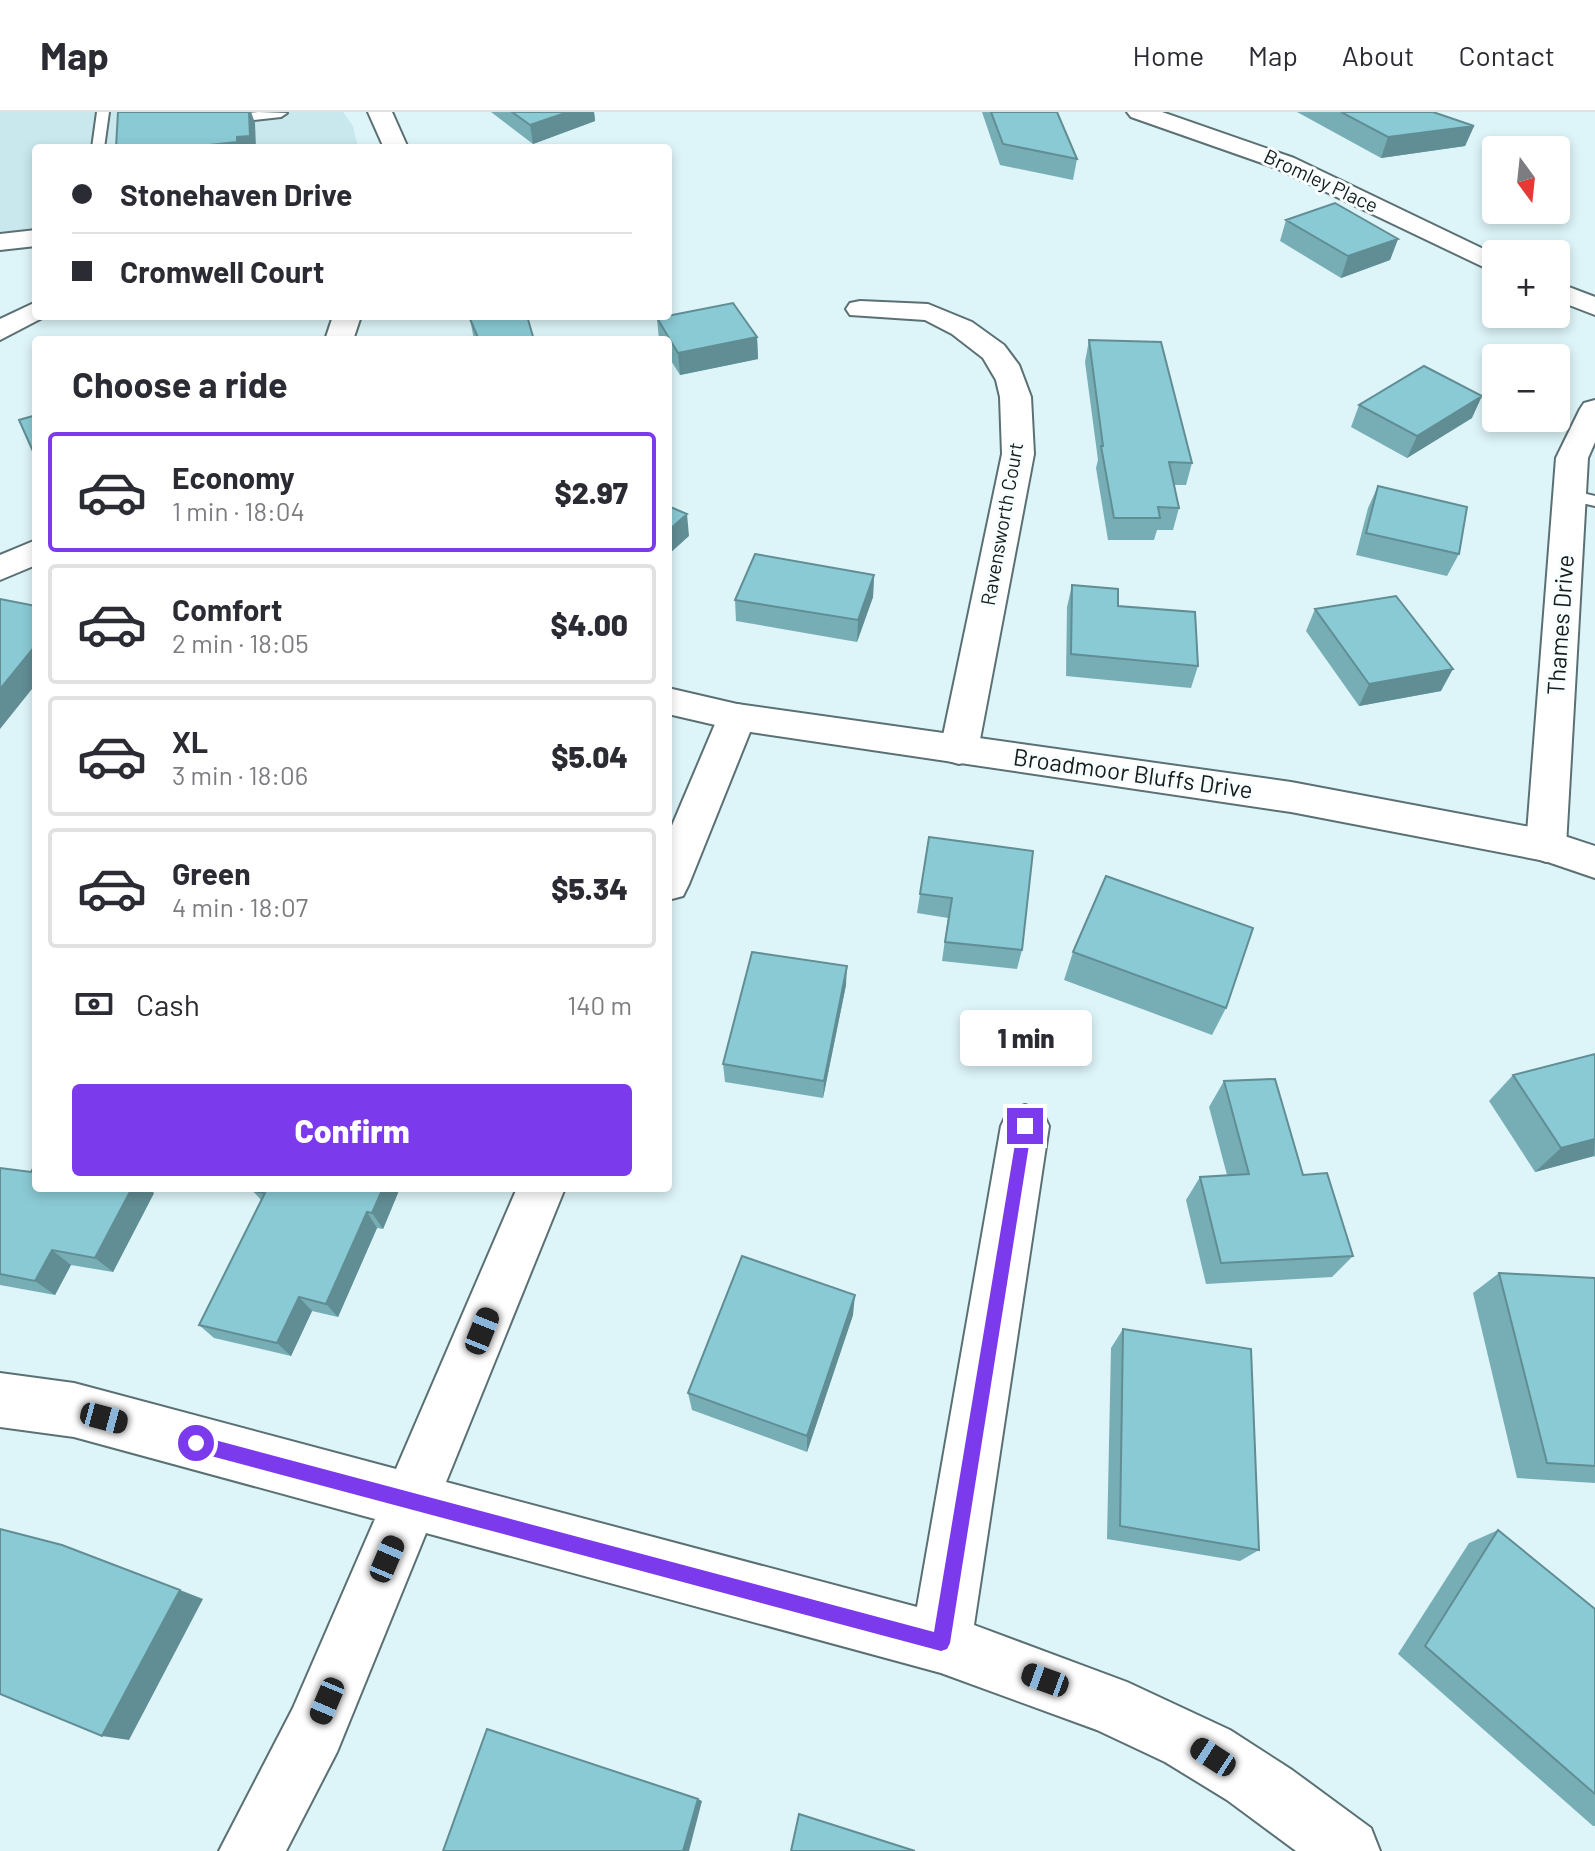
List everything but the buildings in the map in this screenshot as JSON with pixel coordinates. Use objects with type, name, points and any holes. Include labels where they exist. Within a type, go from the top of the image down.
[{"type":"street","points":[[383,112],[395,144]]},
{"type":"street","name":"Bromley Place","points":[[1139,112],[1285,163],[1482,258]]},
{"type":"street","points":[[0,242],[32,238]]},
{"type":"street","points":[[1570,296],[1595,307]]},
{"type":"street","name":"Ravensworth Court","points":[[860,309],[930,312],[968,331],[996,350],[1008,371],[1019,411],[1018,454],[959,750]]},
{"type":"street","points":[[0,331],[32,312]]},
{"type":"street","name":"Thames Drive","points":[[1546,846],[1582,498],[1572,458],[1595,409]]},
{"type":"street","points":[[0,569],[32,553]]},
{"type":"street","name":"Broadmoor Bluffs Drive","points":[[672,702],[737,717],[1291,797],[1546,846],[1595,862]]},
{"type":"street","points":[[672,874],[737,717]]},
{"type":"street","points":[[941,1643],[1025,1126]]},
{"type":"street","points":[[251,1851],[315,1730],[539,1192]]},
{"type":"street","points":[[0,1400],[74,1410],[941,1643],[1071,1690],[1188,1740],[1290,1807],[1348,1851]]},
{"type":"lane","points":[[99,144],[103,112]]},
{"type":"lane","points":[[220,120],[280,113],[284,128]]},
{"type":"shaded area","points":[[0,112],[343,112],[353,126],[357,144],[32,144],[32,230],[0,234]]},
{"type":"route","points":[[196,1443],[941,1643],[1025,1126]]}]
